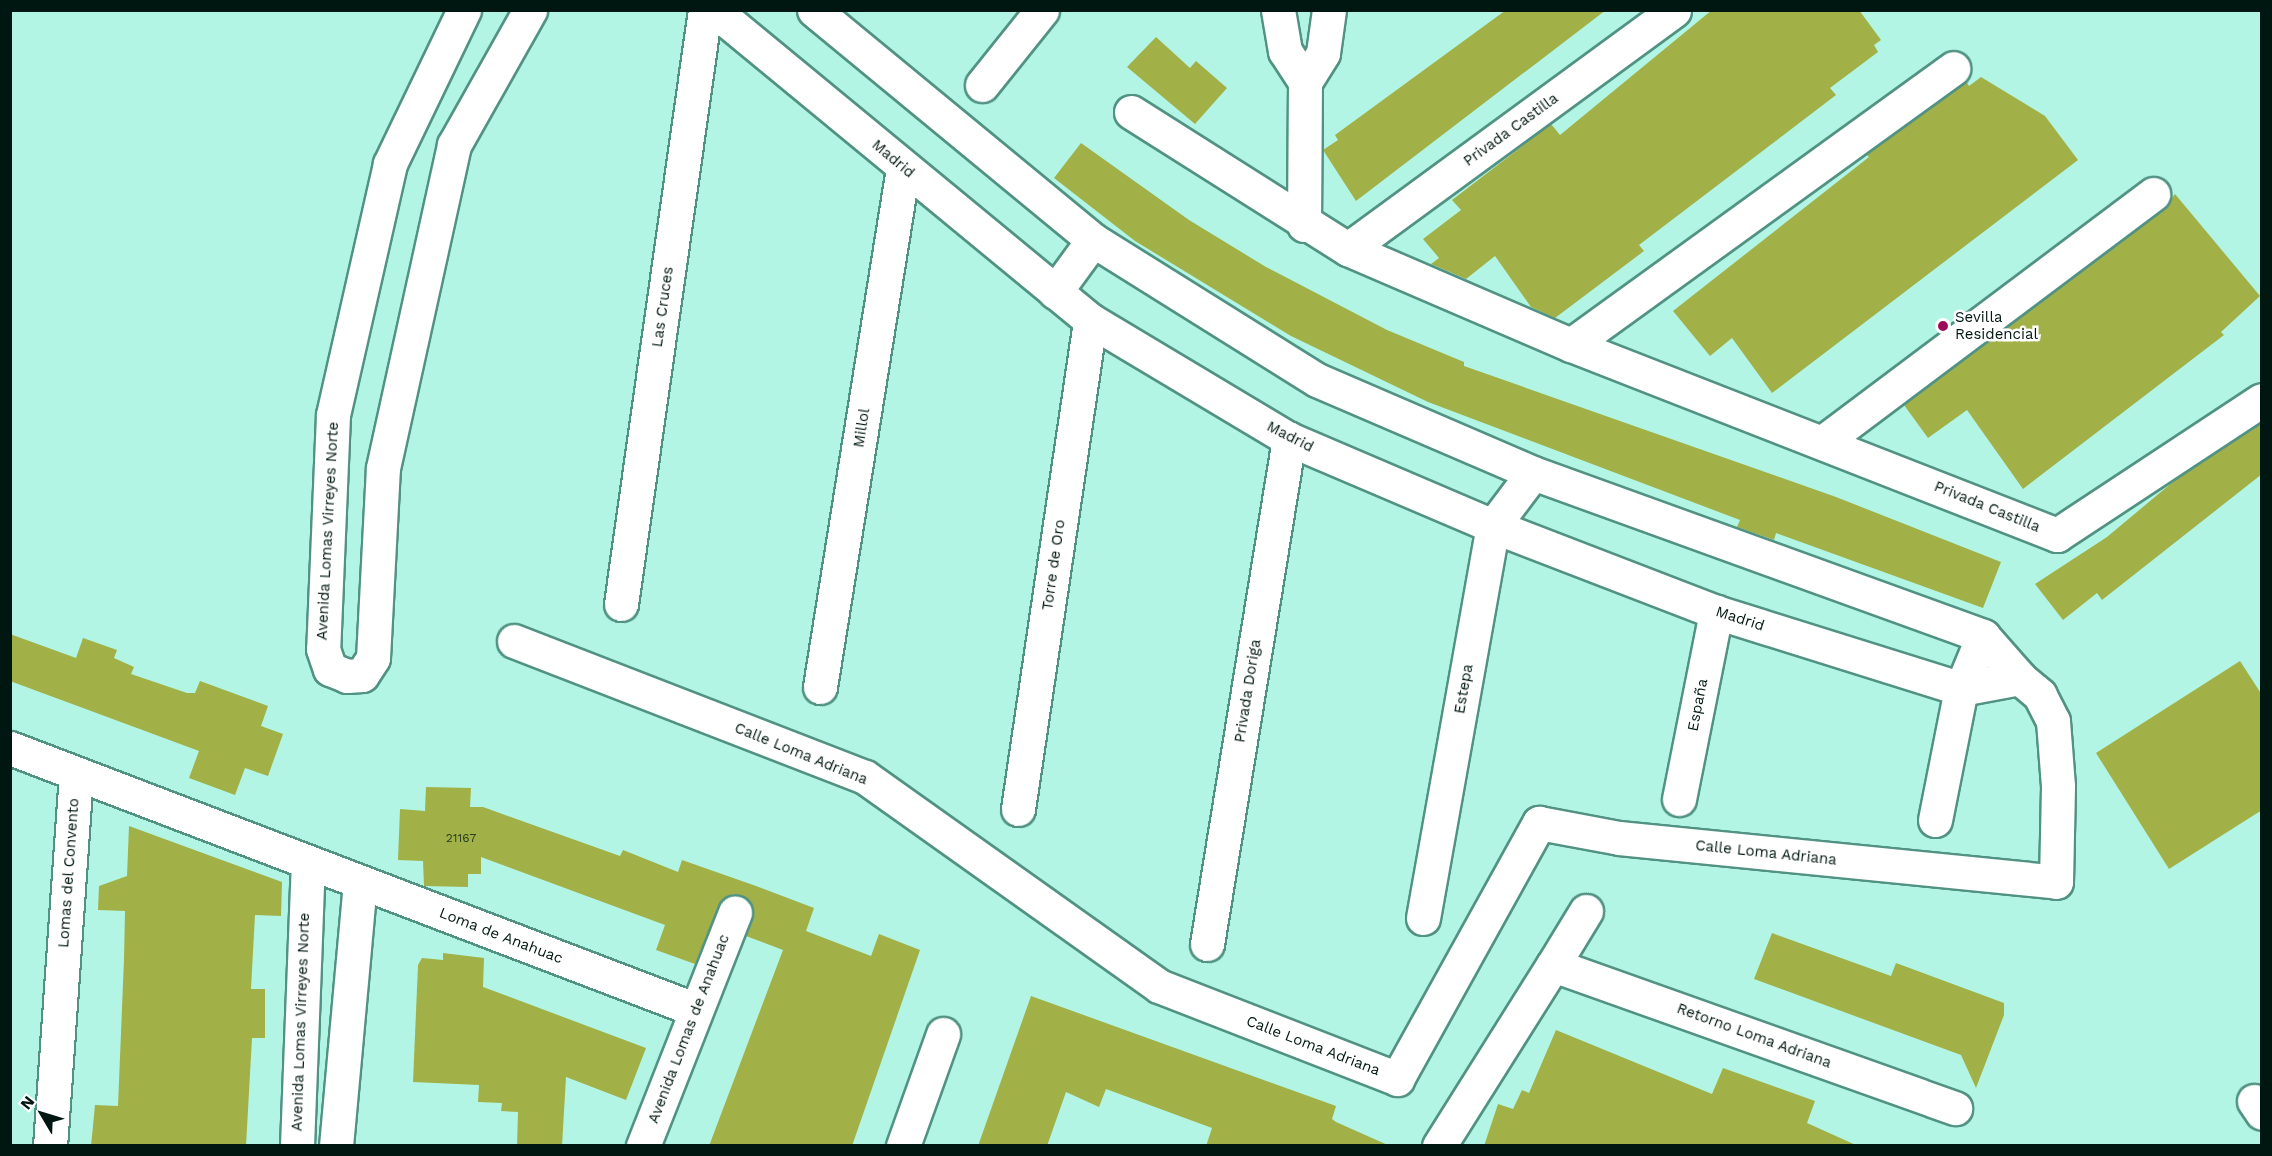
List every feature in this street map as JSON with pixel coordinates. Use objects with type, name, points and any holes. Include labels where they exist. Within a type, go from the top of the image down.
[{"type":"street","name":"Avenida Lomas Virreyes Norte","points":[[464,10],[390,164],[333,416],[323,649],[330,669],[347,676],[362,675],[373,658],[384,468],[454,145],[530,10]]},
{"type":"street","name":"Las Cruces","points":[[621,604],[705,10]]},
{"type":"street","name":"Madrid","points":[[714,10],[1090,320],[1289,438],[1493,526],[1716,612],[1961,689]]},
{"type":"street","points":[[814,10],[1093,240],[1317,380],[1533,473],[1983,636],[2020,678]]},
{"type":"street","points":[[982,85],[1042,10]]},
{"type":"street","points":[[1278,10],[1285,51],[1305,82]]},
{"type":"street","points":[[1304,225],[1305,82],[1323,53],[1329,10]]},
{"type":"street","name":"Privada Castilla","points":[[1348,249],[1674,10]]},
{"type":"street","points":[[1571,345],[1953,68]]},
{"type":"street","name":"Privada Castilla","points":[[1131,112],[1304,225],[1348,249],[1571,345],[1823,441],[2057,535],[2262,400]]},
{"type":"street","name":"Millol","points":[[820,687],[903,168]]},
{"type":"street","points":[[1823,441],[2153,194]]},
{"type":"street","points":[[1055,292],[1093,240]]},
{"type":"street","name":"Torre de Oro","points":[[1018,809],[1090,320]]},
{"type":"street","name":"Privada Doriga","points":[[1207,944],[1289,438]]},
{"type":"street","name":"Estepa","points":[[1423,918],[1493,526],[1533,473]]},
{"type":"street","name":"España","points":[[1679,798],[1716,612]]},
{"type":"street","points":[[1935,820],[1961,689],[1983,636]]},
{"type":"street","name":"Calle Loma Adriana","points":[[513,641],[865,777],[1159,986],[1397,1079],[1539,823],[1619,838],[2056,882],[2058,786],[2053,721],[2040,695],[2020,678]]},
{"type":"street","points":[[1961,689],[2020,678]]},
{"type":"street","points":[[10,748],[75,776]]},
{"type":"street","name":"Lomas del Convento","points":[[50,1146],[75,776],[308,863]]},
{"type":"street","name":"Avenida Lomas Virreyes Norte","points":[[297,1146],[308,863]]},
{"type":"street","name":"Loma de Anahuac","points":[[308,863],[694,1009]]},
{"type":"street","points":[[336,1146],[360,882]]},
{"type":"street","points":[[1439,1146],[1586,911]]},
{"type":"street","name":"Avenida Lomas de Anahuac","points":[[643,1146],[694,1009],[735,913]]},
{"type":"street","name":"Retorno Loma Adriana","points":[[1553,965],[1955,1108]]},
{"type":"street","points":[[903,1146],[943,1034]]},
{"type":"building","points":[[1506,10],[1606,10],[1356,201],[1323,150],[1338,140],[1335,135]]},
{"type":"building","points":[[1712,10],[1859,10],[1881,40],[1874,45],[1878,52],[1830,88],[1836,95],[1639,245],[1644,251],[1555,318],[1531,307],[1495,256],[1466,279],[1431,264],[1439,258],[1423,239],[1461,210],[1452,200],[1551,124],[1560,135]]},
{"type":"building","points":[[1156,37],[1190,68],[1196,61],[1227,88],[1195,124],[1127,67]]},
{"type":"building","points":[[1981,77],[2045,116],[2078,160],[1772,393],[1732,338],[1710,356],[1673,311],[1869,157],[1866,154],[1966,81],[1969,86]]},
{"type":"building","points":[[1081,143],[1189,220],[1266,267],[1387,330],[1464,362],[1464,366],[1836,497],[2001,562],[1983,608],[1776,533],[1774,540],[1737,527],[1740,520],[1428,402],[1291,336],[1135,241],[1054,178]]},
{"type":"building","points":[[2175,194],[2260,296],[2221,332],[2224,335],[2023,489],[1967,410],[1928,438],[1904,405],[2164,209]]},
{"type":"building","points":[[2262,423],[2262,474],[2102,600],[2097,593],[2063,620],[2035,584],[2107,537],[2174,481]]},
{"type":"building","points":[[10,634],[76,658],[83,638],[117,650],[114,658],[134,667],[131,674],[187,693],[195,693],[200,681],[268,706],[261,726],[283,734],[268,776],[245,768],[235,795],[189,778],[199,751],[10,681]]},
{"type":"building","points":[[2240,661],[2262,695],[2262,810],[2169,869],[2096,753]]},
{"type":"building","points":[[426,787],[471,788],[470,807],[483,807],[620,856],[623,850],[678,872],[682,860],[814,908],[806,931],[871,956],[879,934],[920,950],[852,1146],[709,1146],[783,950],[746,936],[754,911],[749,901],[733,894],[723,899],[695,964],[656,950],[665,925],[481,857],[481,874],[468,874],[468,887],[424,886],[423,861],[398,860],[400,809],[425,811]]},
{"type":"building","points":[[129,826],[282,882],[281,916],[255,915],[251,989],[265,989],[265,1038],[252,1038],[246,1146],[91,1146],[95,1105],[118,1106],[124,959],[125,911],[98,910],[99,886],[127,876]]},
{"type":"building","points":[[1772,933],[1891,976],[1896,963],[2004,1003],[2004,1015],[1976,1088],[1961,1055],[1754,979]]},
{"type":"building","points":[[443,953],[484,958],[483,987],[646,1048],[626,1100],[566,1077],[562,1146],[517,1146],[518,1112],[501,1111],[502,1103],[478,1102],[479,1085],[413,1082],[418,965],[422,958],[443,960]]},
{"type":"building","points":[[1031,996],[1336,1106],[1332,1119],[1336,1122],[1390,1146],[1206,1146],[1212,1128],[1106,1089],[1099,1107],[1066,1092],[1047,1146],[978,1146]]},
{"type":"building","points":[[1556,1030],[1712,1094],[1723,1068],[1815,1101],[1807,1123],[1858,1146],[1484,1146],[1498,1104],[1513,1109],[1522,1090],[1529,1093]]},
{"type":"place","name":"Sevilla Residencial","points":[[1943,326]]}]
